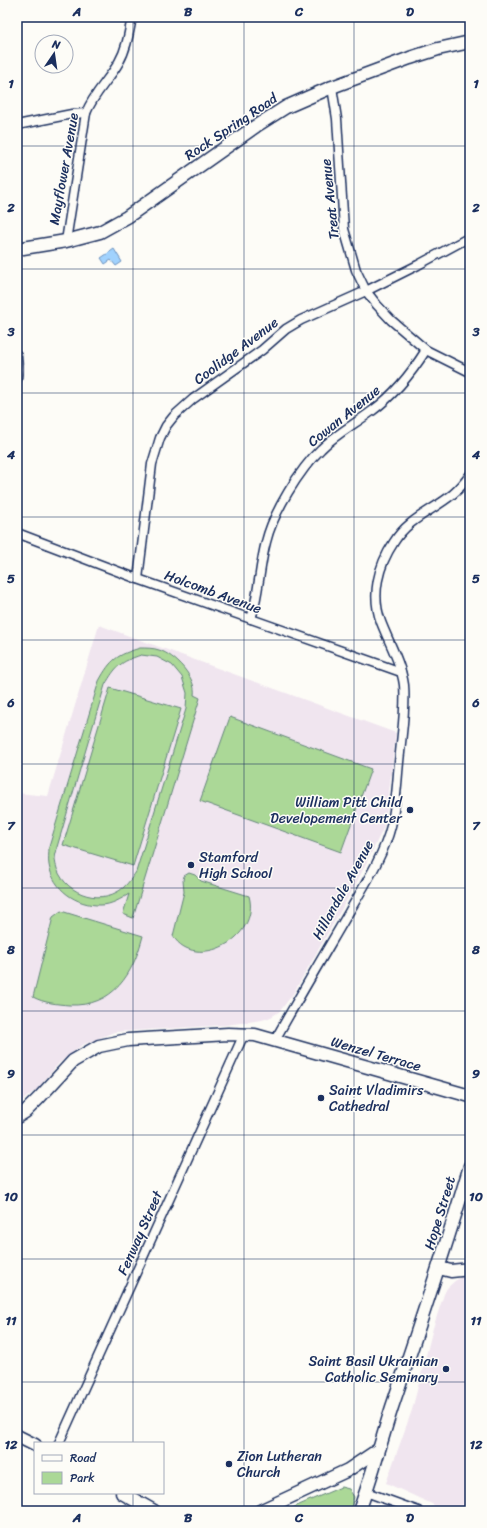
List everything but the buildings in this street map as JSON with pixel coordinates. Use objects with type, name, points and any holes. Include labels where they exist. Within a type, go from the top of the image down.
[{"type":"street","name":"Mayflower Avenue","points":[[66,241],[86,113],[94,96],[119,62],[125,50],[132,17]]},
{"type":"street","name":"Rock Spring Road","points":[[17,249],[66,241],[100,232],[112,226],[273,115],[297,102],[332,87],[410,58],[438,49],[470,42]]},
{"type":"street","name":"Treat Avenue","points":[[332,87],[337,119],[344,229],[356,270],[366,291],[391,320],[426,350],[470,372]]},
{"type":"street","points":[[17,125],[72,114],[86,113]]},
{"type":"street","name":"Coolidge Avenue","points":[[138,579],[152,464],[156,449],[166,426],[184,406],[262,350],[286,329],[301,320],[366,291],[418,265],[470,236]]},
{"type":"street","name":"Cowan Avenue","points":[[251,619],[255,606],[266,541],[273,521],[290,490],[320,450],[335,437],[387,399],[402,384],[416,367],[426,350]]},
{"type":"street","points":[[17,354],[17,379]]},
{"type":"street","name":"Hillandale Avenue","points":[[274,1040],[359,894],[388,838],[393,814],[404,707],[404,686],[401,672],[377,607],[376,597],[384,560],[394,542],[405,528],[454,494],[470,475]]},
{"type":"street","name":"Holcomb Avenue","points":[[17,533],[138,579],[401,672]]},
{"type":"street","points":[[17,1117],[25,1112],[38,1099],[73,1061],[99,1046],[128,1040],[244,1034],[274,1040]]},
{"type":"street","name":"Fenway Street","points":[[59,1442],[244,1034]]},
{"type":"street","name":"Wenzel Terrace","points":[[274,1040],[470,1096]]},
{"type":"street","name":"Hope Street","points":[[359,1511],[439,1268],[470,1166]]},
{"type":"street","points":[[439,1268],[451,1271],[470,1269]]},
{"type":"street","points":[[17,1436],[34,1444]]},
{"type":"street","points":[[260,1511],[348,1470],[378,1450]]},
{"type":"street","points":[[366,1492],[418,1511]]},
{"type":"street","points":[[124,1494],[154,1511]]},
{"type":"shaded area","name":"Stamford High School","points":[[99,625],[396,733],[387,810],[384,827],[356,884],[293,994],[280,1011],[271,1017],[262,1020],[226,1025],[114,1032],[82,1045],[59,1063],[37,1089],[17,1105],[17,793],[48,796]]},
{"type":"shaded area","name":"Saint Basil Ukrainian Catholic Seminary","points":[[470,1276],[470,1493],[464,1511],[441,1511],[432,1504],[386,1483],[412,1410],[433,1328],[444,1294],[447,1288],[456,1280],[462,1277]]},
{"type":"green space","points":[[140,648],[159,650],[178,662],[184,668],[192,682],[194,695],[200,698],[133,918],[123,914],[129,894],[112,903],[105,905],[92,905],[83,903],[67,894],[55,882],[51,874],[49,865],[49,847],[99,681],[115,659]],"holes":[[[141,655],[157,657],[172,665],[182,677],[187,693],[186,709],[136,872],[125,886],[117,892],[107,896],[97,897],[77,892],[62,878],[57,869],[55,859],[57,847],[105,685],[112,673],[128,660]]]},
{"type":"green space","points":[[110,688],[181,709],[133,866],[63,845]]},
{"type":"green space","points":[[230,717],[371,769],[341,852],[200,801]]},
{"type":"green space","points":[[189,873],[195,875],[201,881],[249,896],[250,912],[245,925],[236,937],[224,946],[210,951],[196,951],[183,946],[173,936],[184,892],[184,876]]},
{"type":"green space","points":[[61,911],[143,936],[134,963],[127,975],[119,986],[110,994],[98,1000],[85,1004],[69,1005],[46,1002],[33,997],[53,917]]},
{"type":"green space","points":[[341,1487],[349,1489],[354,1497],[350,1511],[285,1511]]},
{"type":"water","points":[[114,249],[122,262],[116,266],[111,260],[105,264],[101,258]]},
{"type":"place","name":"William Pitt Child Developement Center","points":[[410,810]]},
{"type":"place","name":"Stamford High School","points":[[191,865]]},
{"type":"place","name":"Saint Vladimirs Cathedral","points":[[321,1098]]},
{"type":"place","name":"Saint Basil Ukrainian Catholic Seminary","points":[[446,1369]]},
{"type":"place","name":"Zion Lutheran Church","points":[[229,1464]]}]
